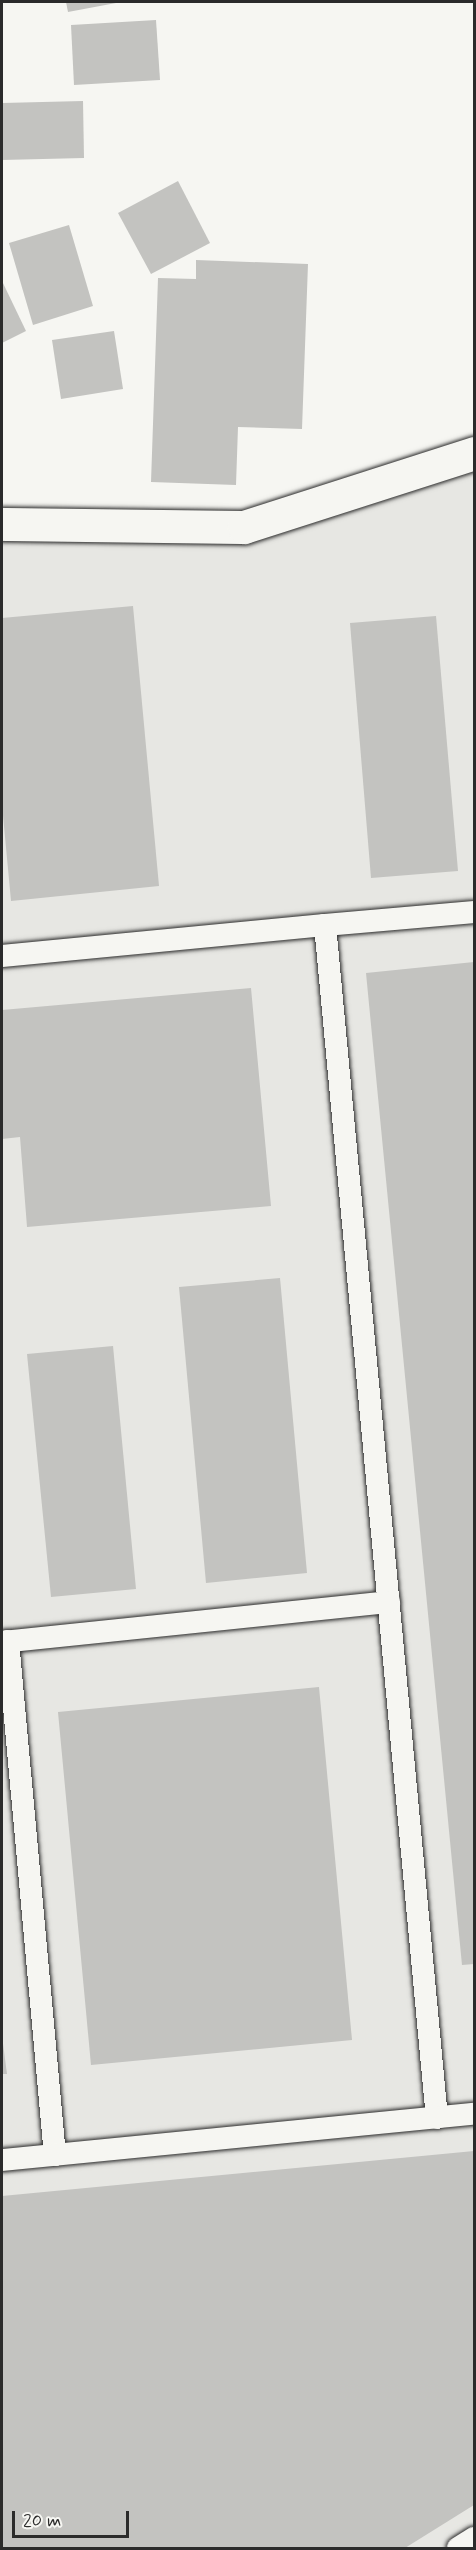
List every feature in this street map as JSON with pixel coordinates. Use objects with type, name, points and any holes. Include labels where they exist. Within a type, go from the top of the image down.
[{"type":"street","points":[[2,525],[244,527],[474,453]]},
{"type":"lane","points":[[2,956],[474,912]]},
{"type":"lane","points":[[325,925],[437,2118]]},
{"type":"lane","points":[[55,2155],[5,1641],[389,1602]]},
{"type":"lane","points":[[2,2160],[474,2114]]},
{"type":"lane","points":[[458,2548],[474,2538]]},
{"type":"shaded area","points":[[474,465],[474,2548],[2,2548],[2,534],[242,539]]},
{"type":"building","points":[[66,2],[116,2],[116,3],[68,12]]},
{"type":"building","points":[[156,20],[160,80],[74,85],[71,25]]},
{"type":"building","points":[[83,101],[84,158],[2,160],[2,103]]},
{"type":"building","points":[[178,181],[210,243],[151,274],[118,213]]},
{"type":"building","points":[[69,225],[93,306],[33,325],[9,243]]},
{"type":"building","points":[[196,260],[308,264],[302,429],[238,427],[236,485],[151,482],[158,278],[196,279]]},
{"type":"building","points":[[2,281],[26,331],[2,343]]},
{"type":"building","points":[[114,331],[123,389],[61,399],[52,340]]},
{"type":"building","points":[[133,606],[159,886],[11,901],[2,805],[2,618]]},
{"type":"building","points":[[436,616],[458,871],[371,878],[350,623]]},
{"type":"building","points":[[474,962],[474,1964],[462,1965],[366,973]]},
{"type":"building","points":[[251,988],[271,1206],[27,1227],[20,1137],[2,1139],[2,1010]]},
{"type":"building","points":[[280,1278],[307,1573],[206,1583],[179,1287]]},
{"type":"building","points":[[113,1346],[136,1589],[51,1597],[27,1354]]},
{"type":"building","points":[[319,1687],[352,2040],[91,2065],[58,1712]]},
{"type":"building","points":[[2,2036],[7,2074],[2,2074]]},
{"type":"building","points":[[474,2151],[474,2505],[405,2548],[3,2548],[2,2196]]}]
